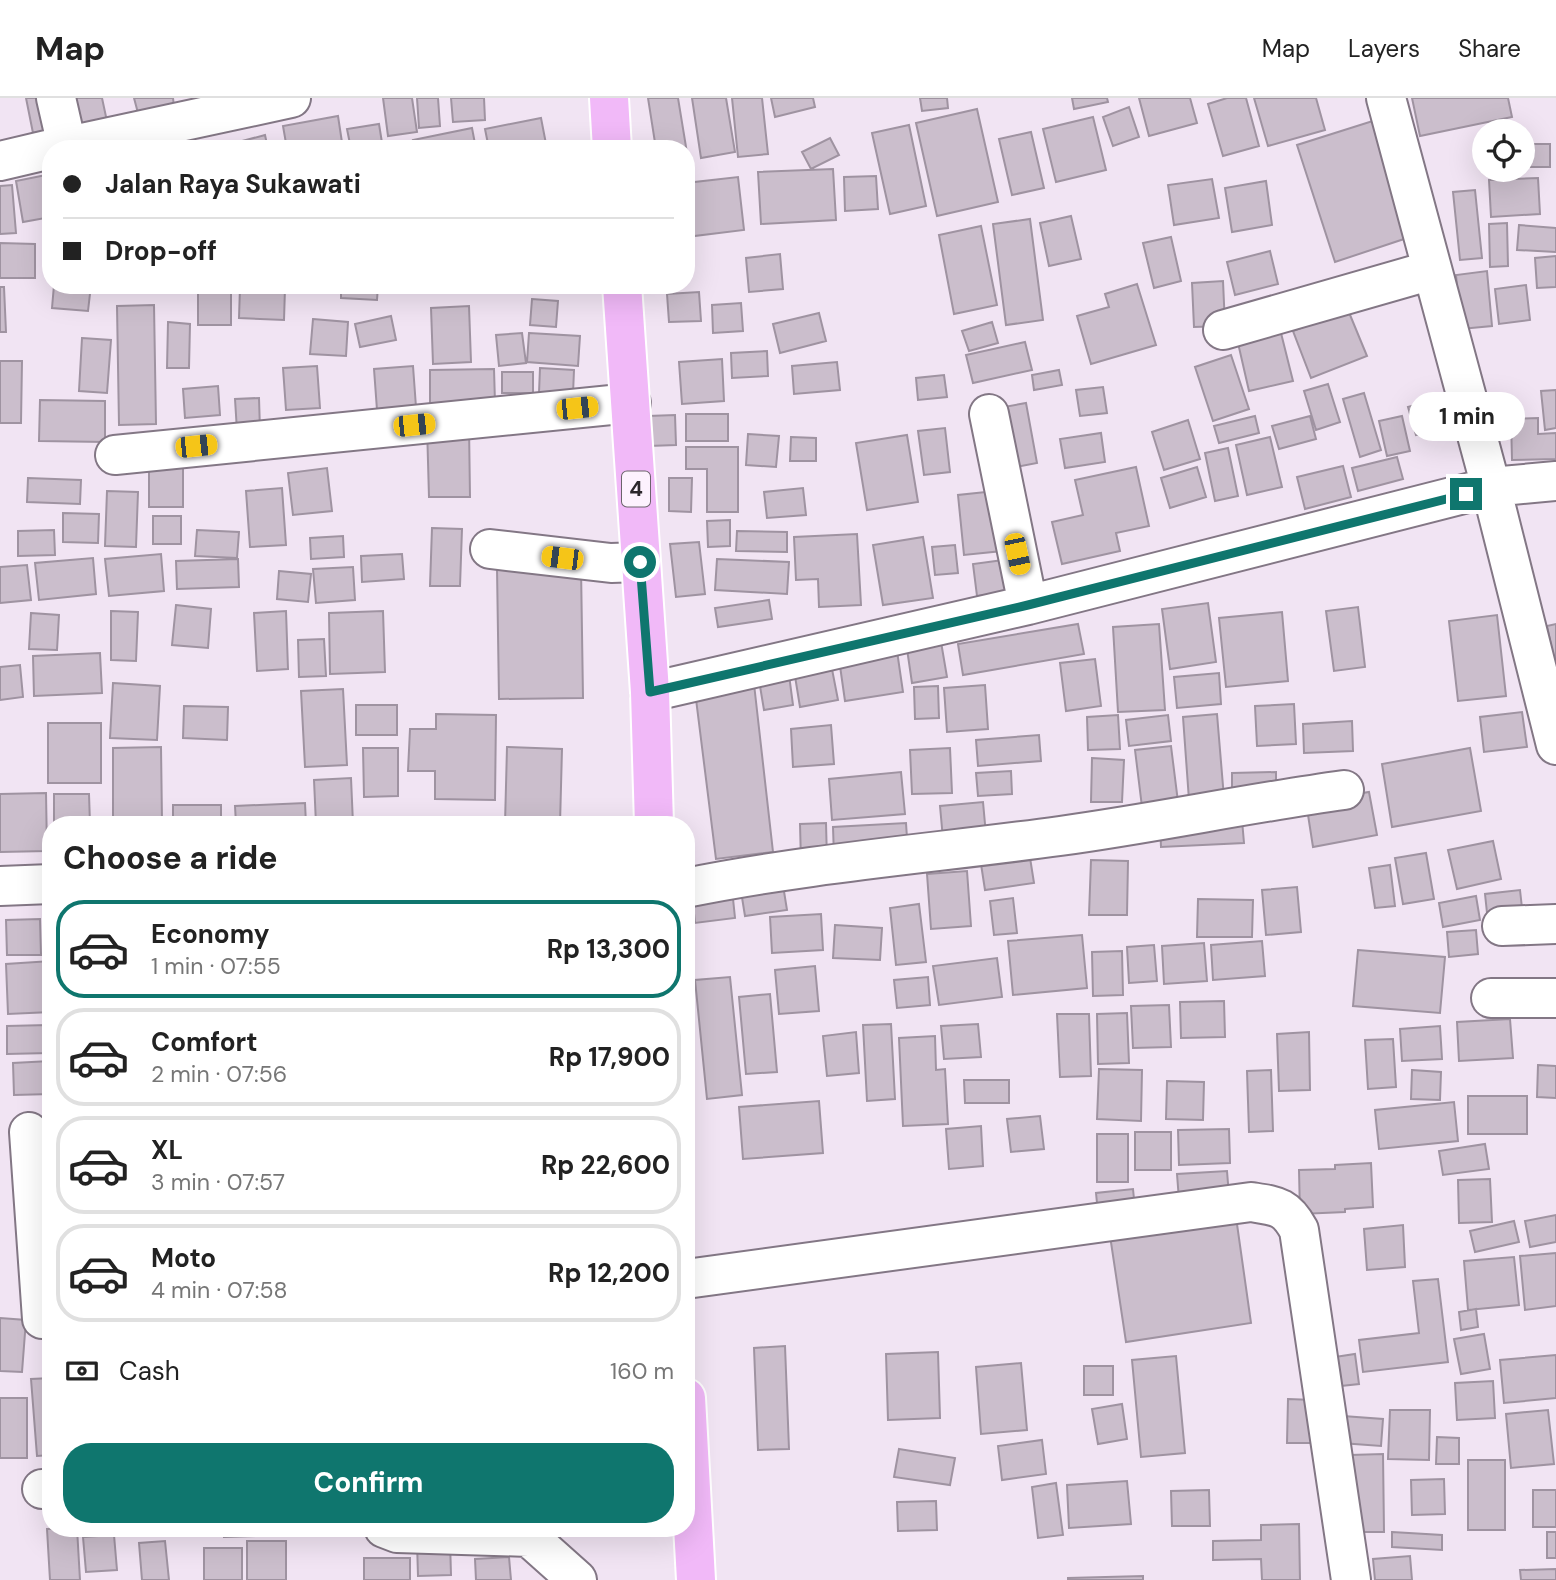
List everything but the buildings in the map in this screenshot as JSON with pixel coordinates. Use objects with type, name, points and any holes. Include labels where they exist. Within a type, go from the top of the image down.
[{"type":"highway","points":[[609,98],[611,140]]},
{"type":"highway","name":"4","points":[[623,294],[650,692],[654,816]]},
{"type":"highway","points":[[694,1537],[696,1580]]},
{"type":"street","points":[[57,98],[57,140]]},
{"type":"street","points":[[94,140],[291,98]]},
{"type":"street","points":[[1386,98],[1491,487],[1556,745]]},
{"type":"street","points":[[0,161],[42,151]]},
{"type":"street","points":[[1223,330],[1432,270]]},
{"type":"street","points":[[115,455],[631,402]]},
{"type":"street","points":[[989,414],[1028,605]]},
{"type":"street","points":[[650,692],[1028,605],[1491,487],[1556,481]]},
{"type":"street","points":[[490,550],[611,563],[640,562]]},
{"type":"street","points":[[695,886],[748,876],[1063,835],[1253,802],[1345,790]]},
{"type":"street","points":[[0,886],[42,884]]},
{"type":"street","points":[[1502,926],[1556,924]]},
{"type":"street","points":[[1491,998],[1556,998]]},
{"type":"street","points":[[27,1131],[42,1320]]},
{"type":"street","points":[[695,1278],[1251,1202],[1283,1208],[1299,1230],[1351,1580]]},
{"type":"street","points":[[529,1537],[577,1580]]},
{"type":"route","points":[[640,562],[650,692],[1028,605],[1466,494]]}]
